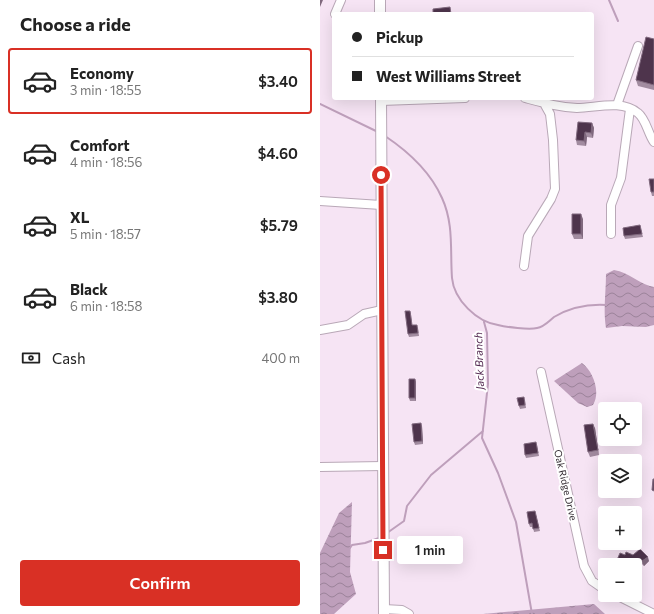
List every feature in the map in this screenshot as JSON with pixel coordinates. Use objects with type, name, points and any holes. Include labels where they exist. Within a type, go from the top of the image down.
[{"type":"main road","points":[[380,0],[380,12]]},
{"type":"main road","points":[[381,100],[384,612]]},
{"type":"street","points":[[336,12],[341,0]]},
{"type":"street","points":[[616,105],[638,46]]},
{"type":"street","points":[[524,266],[528,236],[551,199],[554,189],[553,140],[550,114],[546,101],[577,108],[616,105],[630,109],[638,113],[642,118],[654,142]]},
{"type":"street","points":[[611,234],[611,206],[621,178],[630,109]]},
{"type":"street","points":[[320,201],[381,205]]},
{"type":"street","points":[[320,330],[348,325],[364,314],[382,310]]},
{"type":"street","name":"Oak Ridge Drive","points":[[541,372],[584,566],[592,581],[598,585]]},
{"type":"street","points":[[320,467],[383,466]]},
{"type":"street","points":[[630,602],[654,614]]},
{"type":"street","points":[[384,612],[402,610],[409,614]]},
{"type":"water","points":[[614,270],[625,273],[644,284],[654,287],[654,325],[646,327],[622,326],[606,328],[606,274]]},
{"type":"water","points":[[582,363],[592,376],[596,388],[593,405],[587,407],[578,403],[554,381]]},
{"type":"water","points":[[352,502],[350,572],[356,594],[334,614],[320,614],[320,553],[339,513]]},
{"type":"water","points":[[594,604],[605,614],[483,614]]},
{"type":"building","points":[[450,7],[451,12],[433,12],[433,9]]},
{"type":"building","points":[[646,37],[654,39],[654,85],[636,80]]},
{"type":"building","points":[[578,122],[592,123],[591,133],[585,132],[584,141],[576,140]]},
{"type":"building","points":[[649,179],[654,179],[654,192],[651,192]]},
{"type":"building","points":[[572,214],[581,214],[581,234],[572,234]]},
{"type":"building","points":[[640,225],[642,234],[624,236],[623,228]]},
{"type":"building","points":[[405,311],[410,311],[412,325],[417,325],[418,333],[408,334]]},
{"type":"building","points":[[409,379],[415,379],[415,398],[409,398]]},
{"type":"building","points":[[524,397],[525,405],[519,406],[517,398]]},
{"type":"building","points":[[421,423],[422,441],[414,442],[412,424]]},
{"type":"building","points":[[593,424],[598,450],[588,452],[584,425]]},
{"type":"building","points":[[536,442],[538,453],[525,455],[524,444]]},
{"type":"building","points":[[654,479],[654,491],[652,490]]},
{"type":"building","points":[[535,511],[539,528],[533,529],[532,523],[529,524],[527,512]]},
{"type":"building","points":[[641,550],[648,557],[642,561],[642,558],[618,558],[620,553],[625,555],[626,552],[633,555]]},
{"type":"waterway","points":[[609,0],[618,21]]},
{"type":"waterway","name":"Jack Branch","points":[[320,104],[378,132]]},
{"type":"waterway","name":"Jack Branch","points":[[385,136],[418,163],[437,188],[446,208],[450,228],[452,278],[454,286],[462,302],[475,315],[490,323],[506,327],[533,329],[540,327],[554,317],[573,309],[593,305],[606,305]]},
{"type":"waterway","name":"Jack Branch","points":[[484,322],[487,333],[488,384],[482,438],[498,473],[516,522],[532,614]]},
{"type":"waterway","points":[[387,533],[404,521],[407,506],[431,475],[483,431]]},
{"type":"waterway","points":[[350,548],[352,545],[365,543],[379,538]]},
{"type":"route","points":[[381,175],[383,317],[383,550]]}]
